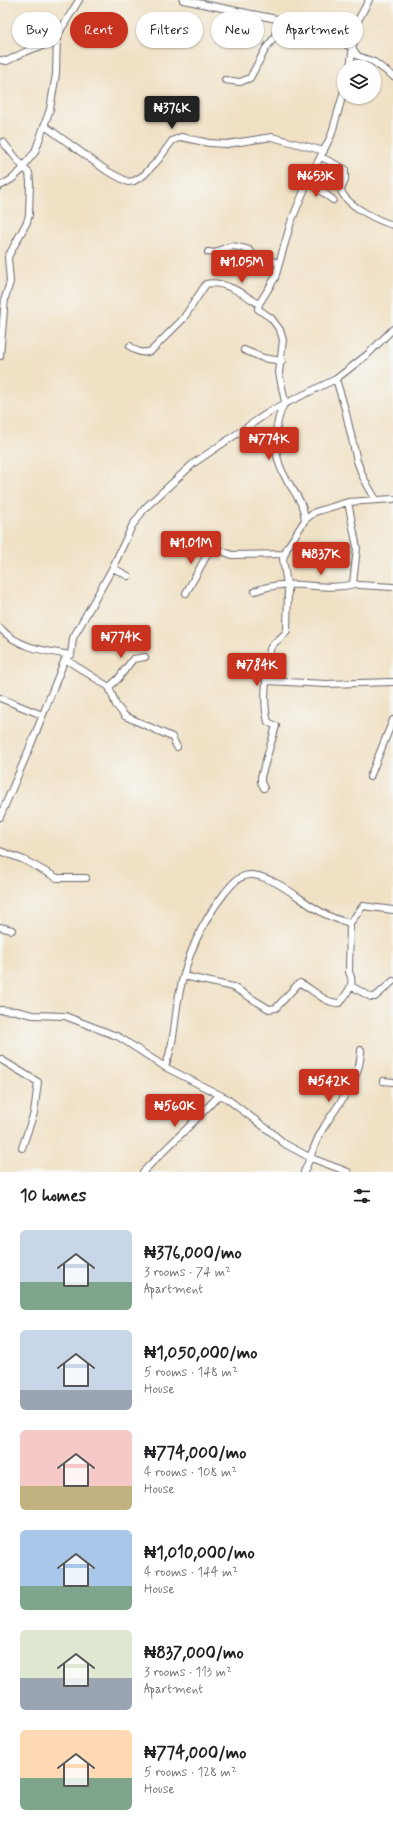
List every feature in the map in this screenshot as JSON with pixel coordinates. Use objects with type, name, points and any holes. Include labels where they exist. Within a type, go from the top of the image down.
[{"type":"street","points":[[62,30],[79,0]]},
{"type":"street","points":[[183,0],[272,18]]},
{"type":"street","points":[[362,12],[369,0]]},
{"type":"street","points":[[225,80],[240,82],[250,78],[266,48],[272,40]]},
{"type":"street","points":[[0,60],[7,61],[36,48]]},
{"type":"street","points":[[0,186],[12,179],[24,168],[25,164],[35,152],[45,126],[55,84],[56,48]]},
{"type":"street","points":[[351,60],[352,48]]},
{"type":"street","points":[[352,48],[358,56],[374,62],[393,76]]},
{"type":"street","points":[[251,309],[259,307],[275,278],[291,222],[308,181],[331,136],[340,104]]},
{"type":"street","points":[[45,126],[107,171],[128,182],[134,181],[144,175],[159,159],[172,141],[181,137],[209,143],[227,144],[272,138],[324,151]]},
{"type":"street","points":[[0,356],[5,298],[10,282],[8,257],[27,222],[29,215],[30,182],[29,173],[3,142]]},
{"type":"street","points":[[321,157],[346,169],[345,180],[341,190],[345,197],[367,214],[393,225]]},
{"type":"street","points":[[308,181],[333,200]]},
{"type":"street","points":[[208,252],[215,253],[228,245],[249,250],[252,254],[279,263]]},
{"type":"street","points":[[130,346],[141,352],[147,353],[151,351],[183,319],[206,284],[215,284],[228,287],[259,307],[274,320],[280,330],[283,340],[282,361],[279,373],[285,402],[278,414],[276,447],[277,458],[283,473],[302,503],[305,520]]},
{"type":"street","points":[[0,817],[65,659],[71,655],[73,638],[113,568],[132,526],[145,508],[177,476],[194,462],[260,417],[285,402],[336,379],[368,354],[393,329]]},
{"type":"street","points":[[244,350],[263,358],[282,361]]},
{"type":"street","points":[[336,379],[345,409],[357,461],[363,477],[376,500]]},
{"type":"street","points":[[264,788],[261,782],[261,776],[276,726],[268,722],[266,715],[270,649],[272,644],[286,634],[288,630],[288,584],[285,574],[284,554],[305,520],[315,512],[348,502],[393,499]]},
{"type":"street","points":[[348,502],[357,548],[357,559],[352,581],[355,584]]},
{"type":"street","points":[[184,536],[232,555],[284,554]]},
{"type":"street","points":[[186,593],[212,546]]},
{"type":"street","points":[[113,568],[128,576]]},
{"type":"street","points":[[255,591],[272,585],[288,584],[344,587],[355,584],[393,587]]},
{"type":"street","points":[[0,628],[7,635],[21,644],[71,655]]},
{"type":"street","points":[[109,687],[118,679],[133,659],[145,657]]},
{"type":"street","points":[[65,659],[109,687],[116,705],[125,716],[172,737],[177,748]]},
{"type":"street","points":[[267,681],[326,684],[393,682]]},
{"type":"street","points":[[0,698],[42,715]]},
{"type":"street","points":[[370,777],[393,720]]},
{"type":"street","points":[[0,799],[7,802]]},
{"type":"street","points":[[0,851],[24,860],[57,878],[86,878]]},
{"type":"street","points":[[165,1066],[174,1039],[178,1003],[184,976],[201,930],[207,919],[235,880],[242,876],[263,878],[279,885],[328,916],[350,923]]},
{"type":"street","points":[[184,976],[233,987],[269,1009],[276,1008],[298,984],[304,985],[335,1003],[340,1003],[352,986],[353,978],[349,972],[350,923],[363,906],[393,910]]},
{"type":"street","points":[[0,927],[12,930]]},
{"type":"street","points":[[352,986],[371,997],[375,997],[393,981]]},
{"type":"street","points":[[0,1010],[16,1011],[34,1015],[65,1016],[119,1037],[165,1066],[238,1106],[285,1144],[311,1158],[348,1172]]},
{"type":"street","points":[[304,1172],[324,1127],[350,1088],[358,1069],[361,1050]]},
{"type":"street","points":[[0,1059],[38,1082],[34,1113],[22,1148]]},
{"type":"street","points":[[383,1081],[393,1082]]},
{"type":"street","points":[[143,1172],[169,1144],[189,1128],[219,1095]]}]
